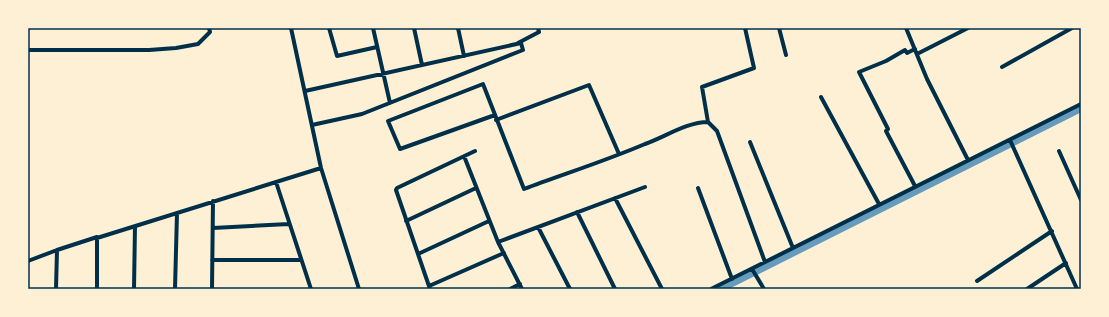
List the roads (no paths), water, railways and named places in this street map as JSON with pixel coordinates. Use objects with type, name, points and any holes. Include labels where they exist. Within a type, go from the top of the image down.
[{"type":"street","points":[[28,50],[149,50],[176,48],[198,44],[210,32],[209,28]]},
{"type":"street","points":[[291,28],[321,168],[359,289]]},
{"type":"street","points":[[330,28],[337,56],[377,47]]},
{"type":"street","points":[[373,28],[390,103]]},
{"type":"street","points":[[414,28],[422,65]]},
{"type":"street","points":[[458,28],[464,56]]},
{"type":"street","points":[[305,91],[518,43],[539,32],[538,28]]},
{"type":"street","points":[[745,28],[754,68],[702,87],[708,122],[717,131],[765,262]]},
{"type":"street","points":[[779,28],[786,55]]},
{"type":"street","points":[[906,28],[927,79],[968,160]]},
{"type":"street","points":[[917,54],[968,28]]},
{"type":"street","points":[[1002,67],[1072,28]]},
{"type":"street","points":[[312,125],[362,114],[523,50],[521,43],[518,43]]},
{"type":"street","points":[[914,49],[907,52],[906,50],[886,61],[859,72],[888,129],[886,131],[915,186]]},
{"type":"street","points":[[494,115],[400,149],[388,121],[483,84],[524,189],[687,127],[701,122],[708,122]]},
{"type":"street","points":[[496,120],[589,85],[619,154]]},
{"type":"street","points":[[821,97],[879,204]]},
{"type":"street","points":[[711,289],[1081,104]]},
{"type":"street","points":[[1010,140],[1077,289]]},
{"type":"street","points":[[750,142],[793,248]]},
{"type":"street","points":[[475,151],[397,188],[396,194],[430,287],[504,253]]},
{"type":"street","points":[[1059,151],[1081,200]]},
{"type":"street","points":[[464,156],[498,242],[521,287],[510,289]]},
{"type":"street","points":[[28,261],[57,250],[321,168]]},
{"type":"street","points":[[276,182],[311,289]]},
{"type":"street","points":[[498,242],[645,187]]},
{"type":"street","points":[[406,221],[476,188]]},
{"type":"street","points":[[698,188],[732,279]]},
{"type":"street","points":[[615,198],[662,289]]},
{"type":"street","points":[[212,289],[213,202]]},
{"type":"street","points":[[577,212],[615,289]]},
{"type":"street","points":[[175,289],[177,213]]},
{"type":"street","points":[[418,254],[490,221]]},
{"type":"street","points":[[213,228],[289,224]]},
{"type":"street","points":[[134,289],[135,226]]},
{"type":"street","points":[[538,227],[570,289]]},
{"type":"street","points":[[977,281],[1052,231]]},
{"type":"street","points":[[97,289],[97,238],[100,237]]},
{"type":"street","points":[[56,289],[57,250]]},
{"type":"street","points":[[212,260],[301,260]]},
{"type":"street","points":[[1027,289],[1066,263]]},
{"type":"street","points":[[752,269],[764,289]]},
{"type":"waterway","points":[[720,289],[1081,108]]}]
